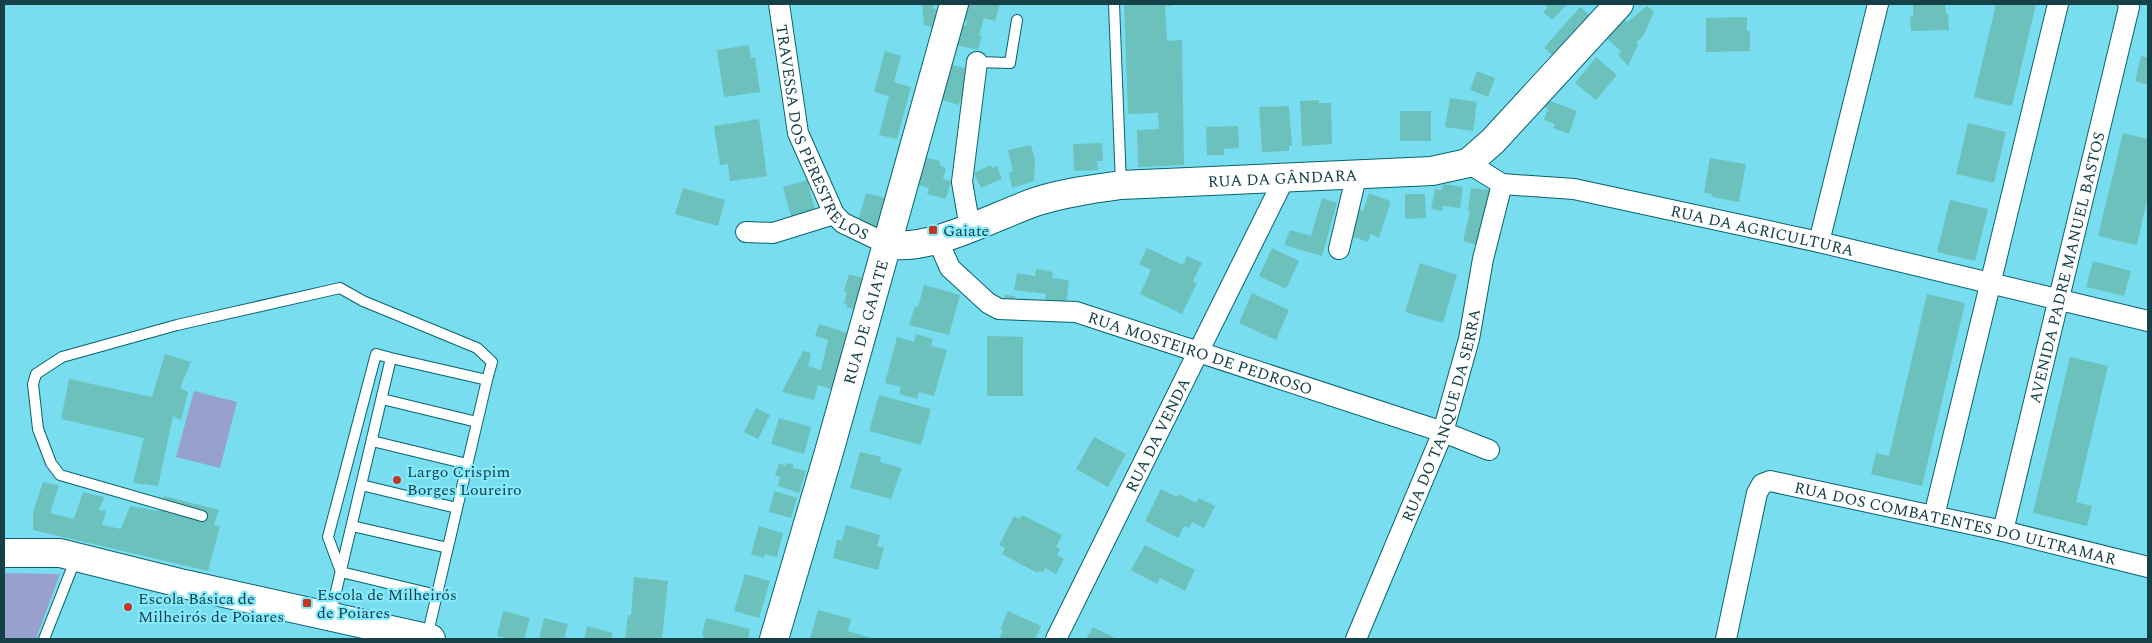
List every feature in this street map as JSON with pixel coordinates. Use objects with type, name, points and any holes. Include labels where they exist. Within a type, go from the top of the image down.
[{"type":"main road","name":"RUA DE GAIATE","points":[[774,639],[829,452],[954,4]]},
{"type":"main road","name":"RUA DA GÂNDARA","points":[[887,244],[897,246],[916,245],[970,228],[1037,202],[1075,192],[1121,185],[1432,171],[1468,163],[1493,141],[1619,4]]},
{"type":"main road","points":[[4,553],[60,553],[184,584],[429,639]]},
{"type":"street","name":"TRAVESSA DOS PERESTRELOS","points":[[779,4],[798,133],[834,214],[843,223],[887,244]]},
{"type":"street","points":[[1819,242],[1878,4]]},
{"type":"street","points":[[1934,516],[1992,284],[2058,4]]},
{"type":"street","name":"AVENIDA PADRE MANUEL BASTOS","points":[[2003,531],[2130,7],[2128,4]]},
{"type":"street","points":[[970,228],[962,182],[977,62]]},
{"type":"street","name":"RUA DA AGRICULTURA","points":[[1468,163],[1502,184],[1574,189],[1819,242],[2148,322]]},
{"type":"street","points":[[1339,250],[1357,173]]},
{"type":"street","name":"RUA DA VENDA","points":[[1056,639],[1199,354],[1285,177]]},
{"type":"street","name":"RUA DO TANQUE DA SERRA","points":[[1356,639],[1442,432],[1469,339],[1483,259],[1502,184]]},
{"type":"street","points":[[746,232],[773,233],[834,214]]},
{"type":"street","name":"RUA MOSTEIRO DE PEDROSO","points":[[938,239],[950,268],[988,303],[999,309],[1076,312],[1199,354],[1442,432],[1489,450]]},
{"type":"street","name":"RUA DOS COMBATENTES DO ULTRAMAR","points":[[1726,639],[1757,493],[1762,484],[1770,481],[2003,531],[2148,567]]},
{"type":"lane","points":[[1114,4],[1121,185]]},
{"type":"lane","points":[[977,62],[1010,63],[1017,20]]},
{"type":"lane","points":[[202,516],[60,475],[51,463],[38,429],[33,384],[36,374],[62,356],[177,325],[340,288],[363,301],[477,348],[492,362],[437,595],[429,639]]},
{"type":"lane","points":[[341,572],[328,536],[376,354],[487,380]]},
{"type":"lane","points":[[330,617],[391,358]]},
{"type":"lane","points":[[382,399],[477,422]]},
{"type":"lane","points":[[372,441],[468,464]]},
{"type":"lane","points":[[361,485],[457,508]]},
{"type":"lane","points":[[352,526],[448,548]]},
{"type":"lane","points":[[44,639],[76,557]]},
{"type":"lane","points":[[341,572],[437,595]]},
{"type":"shaded area","points":[[194,391],[237,402],[220,468],[176,457]]},
{"type":"shaded area","points":[[4,573],[60,574],[36,639],[4,639]]},
{"type":"building","points":[[922,4],[934,4],[933,8],[939,10],[935,28],[924,25]]},
{"type":"building","points":[[964,4],[1000,4],[995,21],[984,18],[979,35],[982,36],[978,50],[952,44],[958,24],[966,26],[967,21],[960,19]]},
{"type":"building","points":[[1124,4],[1171,4],[1171,6],[1165,6],[1167,41],[1182,40],[1184,165],[1138,167],[1137,130],[1159,129],[1158,113],[1128,114]]},
{"type":"building","points":[[1567,4],[1552,20],[1543,12],[1548,7],[1546,5]]},
{"type":"building","points":[[1913,4],[1945,4],[1949,30],[1911,31],[1910,16],[1913,16]]},
{"type":"building","points":[[1996,4],[2036,4],[2012,106],[1974,97]]},
{"type":"building","points":[[1647,6],[1654,12],[1643,36],[1636,43],[1638,45],[1628,66],[1618,55],[1621,51],[1607,39],[1613,32],[1609,28],[1620,16],[1627,22]]},
{"type":"building","points":[[1580,7],[1593,18],[1557,59],[1544,48]]},
{"type":"building","points":[[1747,17],[1747,31],[1750,31],[1750,51],[1706,52],[1706,18]]},
{"type":"building","points":[[749,45],[751,58],[755,57],[760,92],[724,97],[717,50]]},
{"type":"building","points":[[885,51],[901,56],[894,82],[911,87],[897,139],[879,135],[889,96],[874,92]]},
{"type":"building","points":[[2141,56],[2148,58],[2148,85],[2135,81]]},
{"type":"building","points":[[1596,57],[1617,75],[1596,100],[1575,83]]},
{"type":"building","points":[[952,65],[969,69],[959,105],[942,100]]},
{"type":"building","points":[[1477,71],[1495,78],[1488,97],[1470,90]]},
{"type":"building","points":[[1450,98],[1477,102],[1473,131],[1445,127]]},
{"type":"building","points":[[1545,99],[1577,111],[1569,134],[1553,128],[1555,124],[1544,120],[1548,109],[1539,105]]},
{"type":"building","points":[[1319,100],[1319,103],[1331,103],[1332,144],[1302,146],[1300,101]]},
{"type":"building","points":[[1289,106],[1292,146],[1289,146],[1289,151],[1262,152],[1259,107]]},
{"type":"building","points":[[1400,111],[1431,111],[1431,141],[1400,141]]},
{"type":"building","points":[[759,119],[767,176],[730,181],[728,164],[720,165],[714,126]]},
{"type":"building","points":[[1968,123],[2006,132],[1994,183],[1956,174]]},
{"type":"building","points":[[1238,126],[1239,148],[1224,149],[1224,155],[1207,155],[1206,127]]},
{"type":"building","points":[[2123,133],[2148,139],[2148,195],[2137,245],[2098,236]]},
{"type":"building","points":[[1102,143],[1103,161],[1097,161],[1098,170],[1074,171],[1073,144]]},
{"type":"building","points":[[1031,145],[1035,160],[1034,181],[1012,188],[1009,172],[1013,171],[1008,150]]},
{"type":"building","points":[[923,157],[940,161],[939,165],[946,168],[943,179],[951,181],[946,199],[927,194],[929,188],[915,184]]},
{"type":"building","points":[[1710,158],[1746,164],[1739,202],[1712,197],[1712,194],[1704,193]]},
{"type":"building","points":[[991,165],[992,168],[997,166],[1002,179],[981,188],[974,173]]},
{"type":"building","points":[[807,180],[816,214],[792,220],[783,187]]},
{"type":"building","points":[[1443,184],[1463,187],[1460,208],[1443,206],[1442,211],[1431,209],[1435,189],[1442,190]]},
{"type":"building","points":[[683,188],[725,200],[718,226],[675,214]]},
{"type":"building","points":[[1471,188],[1491,190],[1478,245],[1463,241],[1470,211],[1468,211]]},
{"type":"building","points":[[866,193],[885,198],[878,227],[858,221]]},
{"type":"building","points":[[1369,193],[1390,201],[1390,204],[1379,238],[1371,234],[1368,242],[1346,234],[1355,208],[1363,211]]},
{"type":"building","points":[[1405,194],[1425,194],[1426,218],[1405,219]]},
{"type":"building","points":[[1322,198],[1337,203],[1322,256],[1284,245],[1290,230],[1311,236]]},
{"type":"building","points":[[1950,200],[1988,209],[1975,261],[1937,252]]},
{"type":"building","points":[[1147,248],[1183,265],[1187,256],[1202,263],[1193,281],[1197,283],[1182,314],[1140,294],[1151,270],[1139,264]]},
{"type":"building","points":[[1272,248],[1299,261],[1286,289],[1259,276]]},
{"type":"building","points":[[2093,261],[2131,271],[2124,296],[2086,287]]},
{"type":"building","points":[[1420,263],[1457,275],[1443,323],[1405,312]]},
{"type":"building","points":[[1036,269],[1053,272],[1052,278],[1069,280],[1066,308],[1020,308],[1021,298],[1045,301],[1046,294],[1014,290],[1017,273],[1035,276]]},
{"type":"building","points":[[849,274],[867,279],[858,310],[846,307],[847,304],[844,303],[847,292],[844,291]]},
{"type":"building","points":[[924,285],[960,295],[949,335],[909,325],[915,306],[918,307]]},
{"type":"building","points":[[1252,293],[1289,310],[1276,340],[1239,323]]},
{"type":"building","points":[[1927,294],[1965,303],[1922,486],[1871,474],[1876,453],[1889,456]]},
{"type":"building","points":[[1005,295],[1015,296],[1014,307],[1003,307]]},
{"type":"building","points":[[819,324],[851,334],[834,390],[818,385],[814,400],[782,392],[803,351],[811,353],[808,366],[821,370],[828,340],[815,336]]},
{"type":"building","points":[[916,334],[933,339],[931,346],[947,350],[934,396],[919,392],[917,399],[899,394],[901,387],[885,383],[897,337],[914,342]]},
{"type":"building","points":[[987,336],[1023,337],[1023,396],[987,396]]},
{"type":"building","points":[[165,354],[191,362],[180,388],[188,392],[181,420],[173,416],[158,486],[133,483],[144,438],[61,419],[69,379],[152,397]]},
{"type":"building","points":[[2070,357],[2108,366],[2076,502],[2092,506],[2087,526],[2033,513]]},
{"type":"building","points":[[879,395],[931,409],[921,445],[869,431]]},
{"type":"building","points":[[756,408],[770,415],[758,439],[744,432]]},
{"type":"building","points":[[779,418],[811,427],[804,454],[771,444]]},
{"type":"building","points":[[1094,437],[1126,454],[1108,487],[1076,469]]},
{"type":"building","points":[[860,452],[881,457],[880,462],[902,468],[891,499],[850,488]]},
{"type":"building","points":[[779,463],[786,466],[787,463],[793,464],[793,468],[806,471],[799,493],[778,486],[780,477],[775,476]]},
{"type":"building","points":[[43,482],[59,486],[50,513],[74,519],[83,492],[104,497],[99,510],[106,511],[102,525],[121,529],[130,506],[159,511],[164,496],[219,510],[214,525],[220,526],[208,571],[33,530],[33,512]]},
{"type":"building","points":[[1161,489],[1177,497],[1179,494],[1196,503],[1199,498],[1215,506],[1204,528],[1192,522],[1189,528],[1184,526],[1178,538],[1145,521]]},
{"type":"building","points":[[774,491],[797,498],[791,518],[769,512]]},
{"type":"building","points":[[1022,515],[1062,535],[1056,547],[1060,549],[1057,555],[1064,559],[1056,574],[1045,568],[1043,572],[1039,571],[1038,573],[1002,554],[1005,548],[999,545],[1014,516],[1020,519]]},
{"type":"building","points":[[846,525],[880,535],[877,546],[884,548],[878,570],[833,558],[837,540],[842,541]]},
{"type":"building","points":[[759,526],[783,533],[777,557],[765,554],[764,558],[751,554]]},
{"type":"building","points":[[1145,545],[1195,570],[1185,591],[1160,578],[1157,584],[1131,570]]},
{"type":"building","points":[[745,574],[770,581],[759,618],[734,611]]},
{"type":"building","points":[[634,577],[668,581],[662,639],[625,639],[628,615],[631,615]]},
{"type":"building","points":[[818,610],[851,619],[848,631],[875,639],[810,639]]},
{"type":"building","points":[[503,611],[530,618],[524,639],[510,639],[497,636]]},
{"type":"building","points":[[1008,611],[1041,626],[1035,639],[999,639],[1003,630],[1000,629]]},
{"type":"building","points":[[544,618],[568,624],[564,639],[539,639]]},
{"type":"building","points":[[706,618],[750,629],[748,639],[705,639],[702,635]]},
{"type":"building","points":[[587,626],[613,633],[611,639],[584,639]]},
{"type":"building","points":[[1093,627],[1117,639],[1086,639]]},
{"type":"place","name":"Gaiate","points":[[933,230]]},
{"type":"place","name":"Largo Crispim Borges Loureiro","points":[[397,480]]},
{"type":"place","name":"Escola de Milheirós de Poiares","points":[[307,603]]},
{"type":"place","name":"Escola Básica de Milheirós de Poiares","points":[[128,607]]}]
